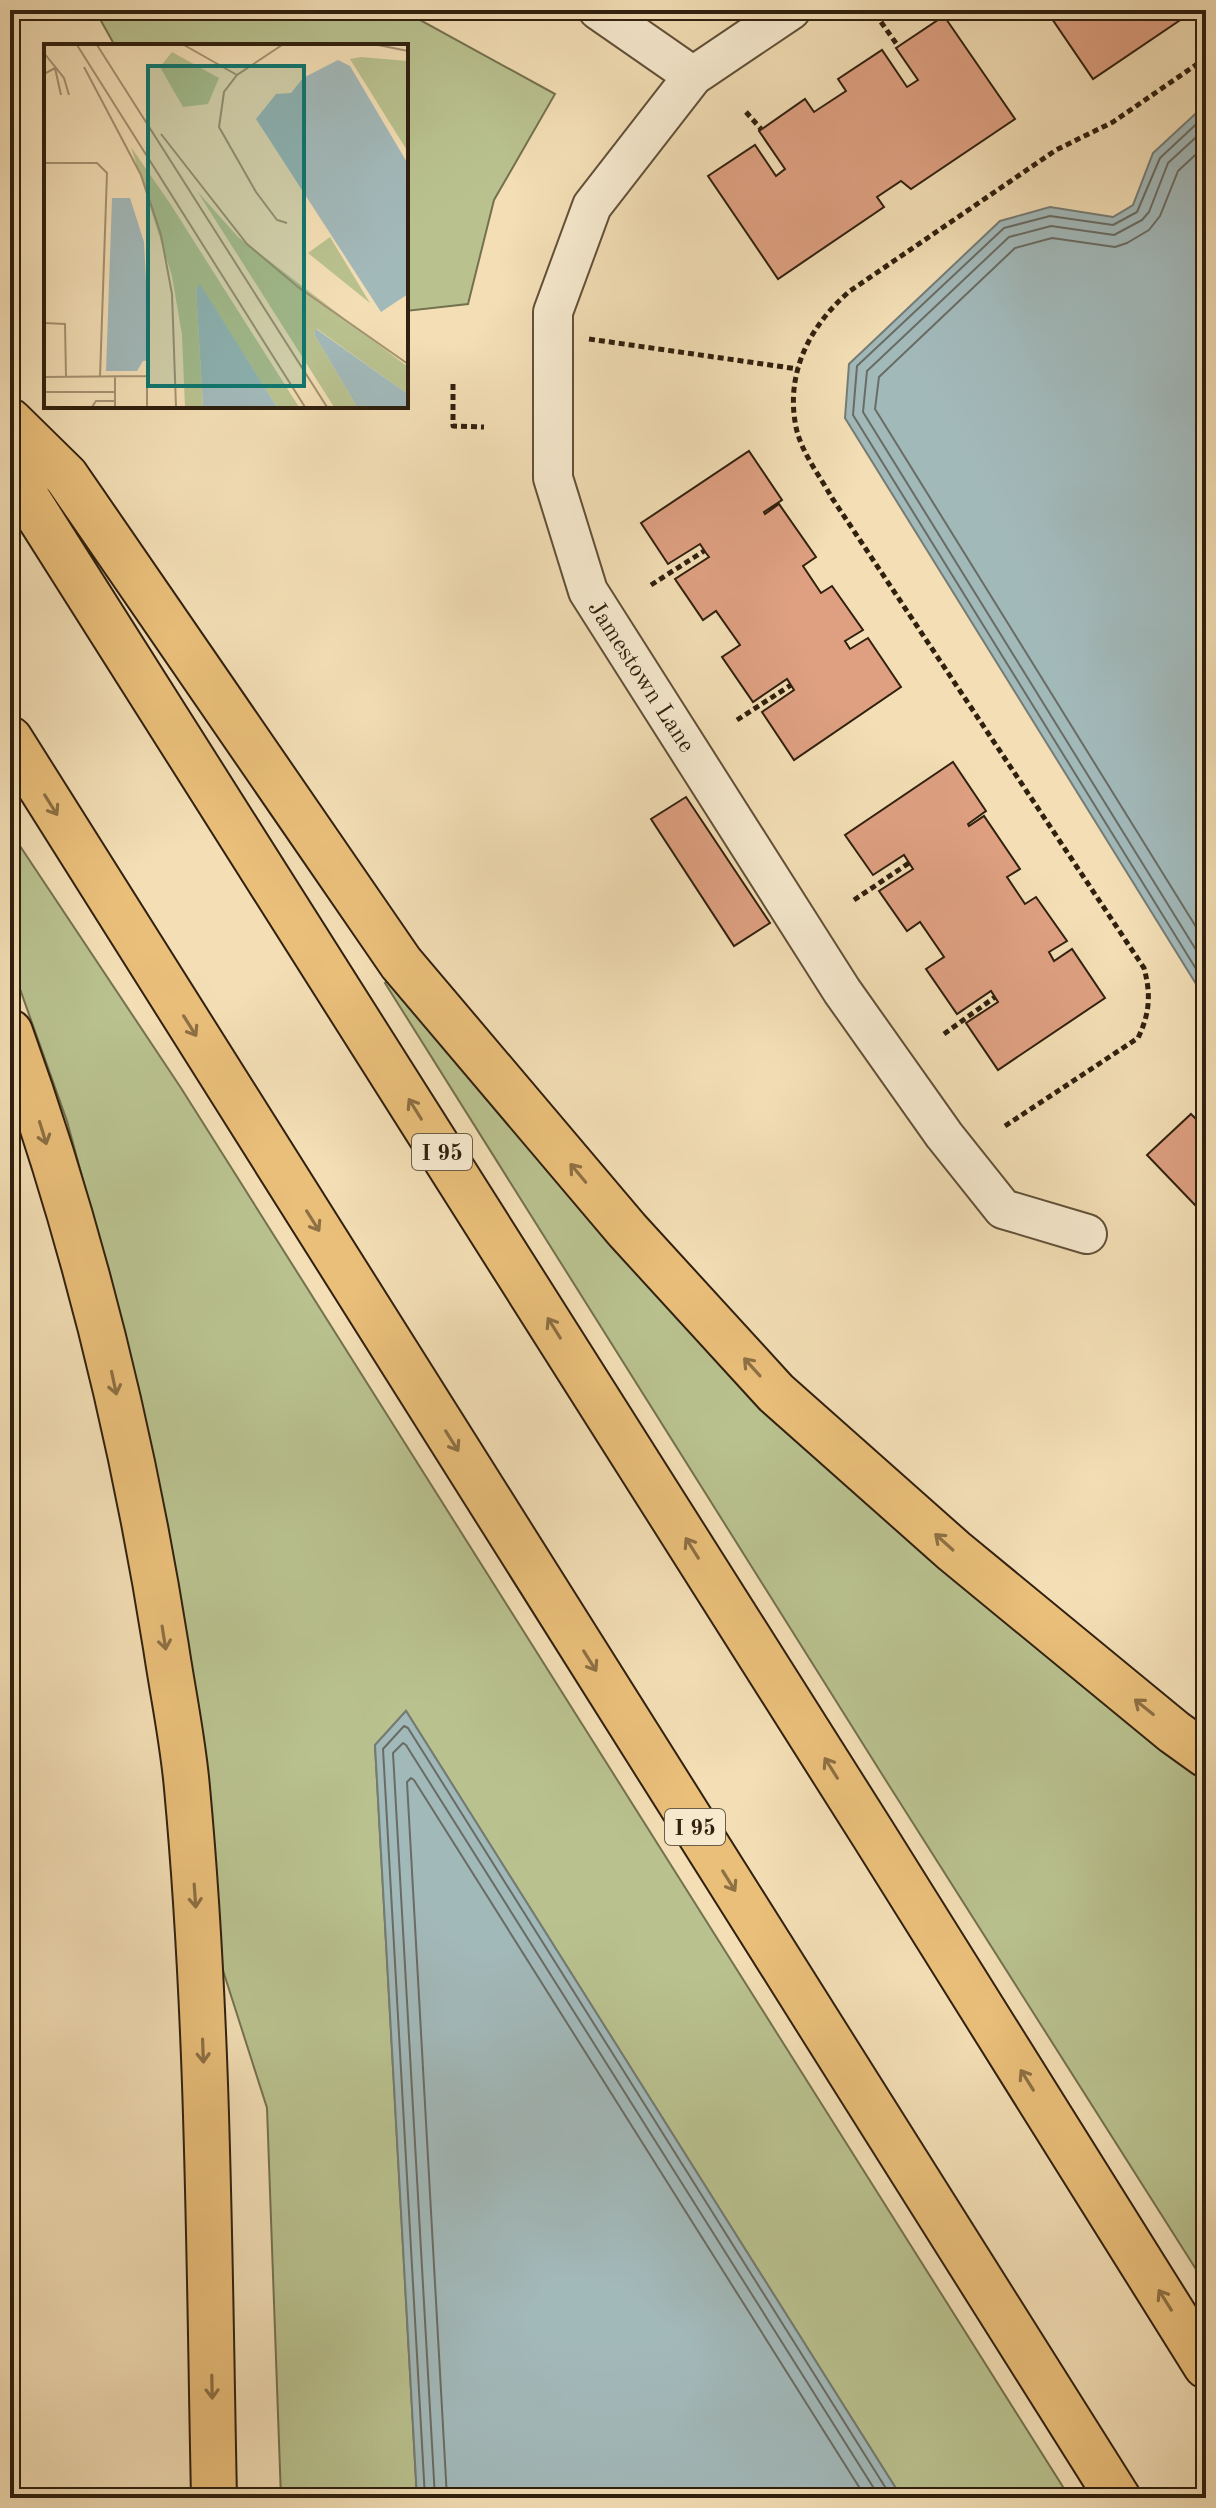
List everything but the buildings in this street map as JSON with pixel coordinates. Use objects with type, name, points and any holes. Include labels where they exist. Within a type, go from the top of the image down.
[{"type":"highway","points":[[10,421],[66,476],[401,963],[627,1230],[776,1393],[954,1551],[1206,1755]]},
{"type":"highway","name":"I 95","points":[[10,471],[1206,2366]]},
{"type":"highway","name":"I 95","points":[[10,739],[1118,2498]]},
{"type":"highway","points":[[10,1032],[100,1321],[153,1564],[187,1784],[200,1973],[214,2498]]},
{"type":"street","points":[[598,10],[693,76]]},
{"type":"street","name":"Jamestown Lane","points":[[791,10],[693,76],[592,206],[553,312],[553,478],[588,591],[842,991],[944,1135],[1003,1209],[1087,1234]]},
{"type":"path","points":[[881,22],[898,46]]},
{"type":"path","points":[[1005,1126],[1138,1038],[1147,1019],[1150,991],[1144,968],[813,465],[796,429],[794,384],[810,335],[828,310],[850,291],[1056,150],[1113,122],[1206,58]]},
{"type":"path","points":[[746,112],[761,129]]},
{"type":"path","points":[[580,338],[798,369]]},
{"type":"path","points":[[453,384],[453,426],[484,427]]},
{"type":"path","points":[[651,585],[704,551]]},
{"type":"path","points":[[737,720],[791,685]]},
{"type":"path","points":[[854,900],[909,863]]},
{"type":"path","points":[[944,1034],[995,997]]},
{"type":"green space","points":[[95,10],[402,10],[555,94],[494,200],[468,304],[408,311],[408,44],[114,44]]},
{"type":"green space","points":[[10,831],[181,1088],[1070,2498],[902,2498],[406,1711],[375,1745],[417,2498],[281,2498],[267,2108],[219,1958],[158,1488],[118,1309],[67,1121],[10,961]]},
{"type":"green space","points":[[393,977],[521,1137],[1206,1767],[1206,2285],[385,983]]},
{"type":"water","points":[[1206,104],[1206,1000],[845,418],[849,364],[1000,221],[1050,207],[1113,217],[1133,205],[1153,153]]},
{"type":"water","points":[[406,1711],[902,2498],[417,2498],[375,1745]]},
{"type":"water","points":[[10,2120],[17,2299],[10,2300]]}]
